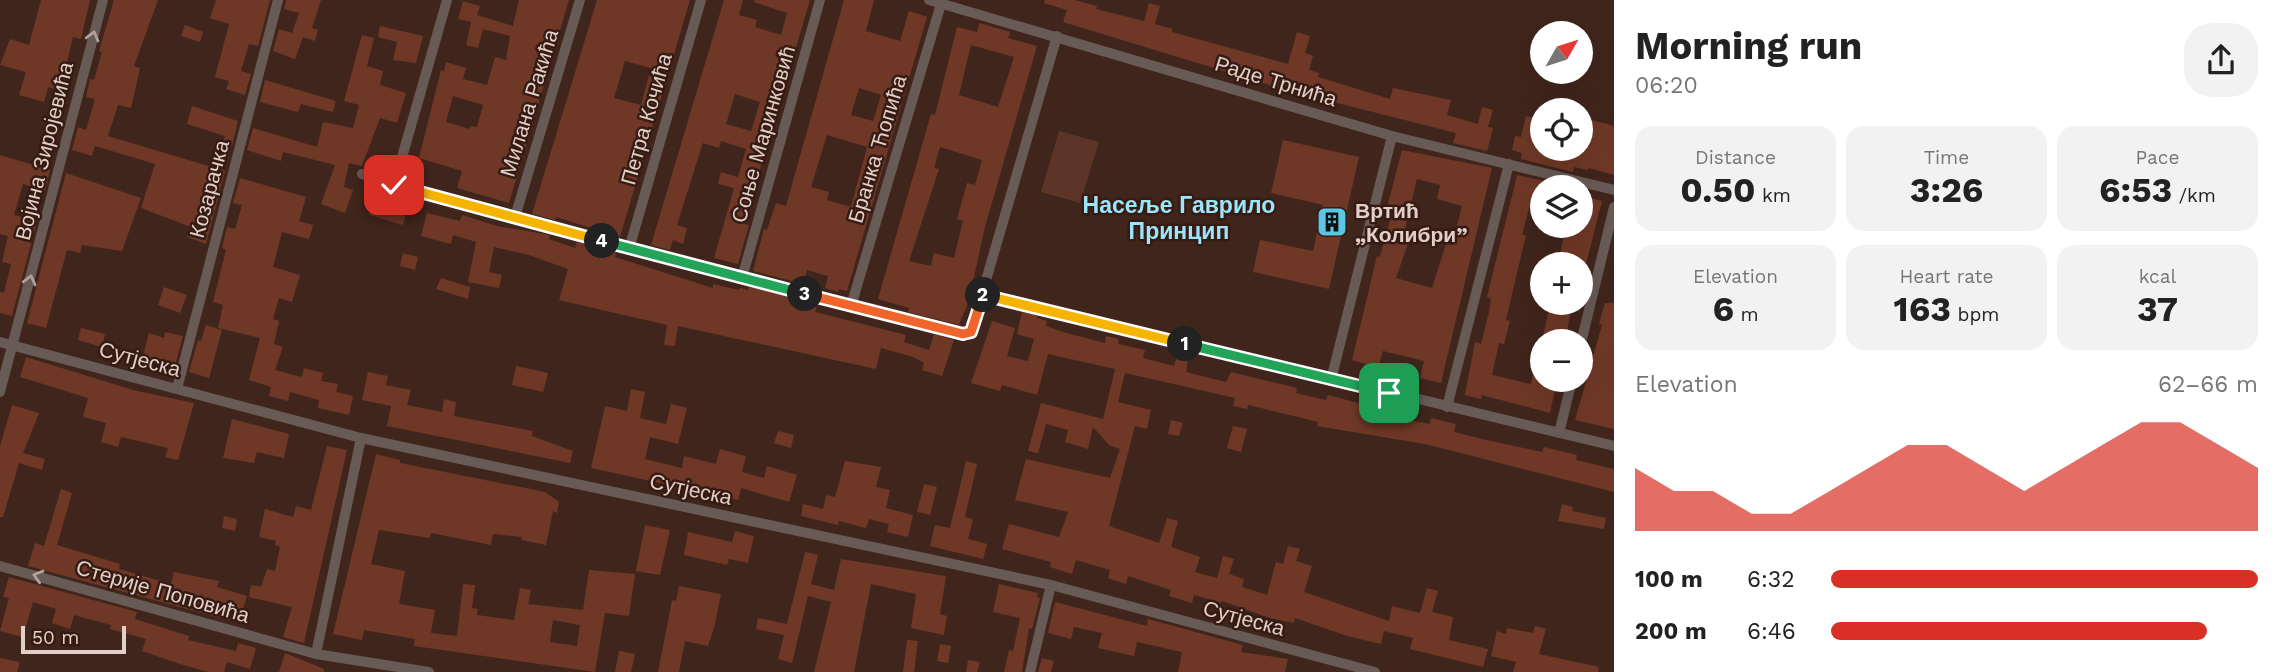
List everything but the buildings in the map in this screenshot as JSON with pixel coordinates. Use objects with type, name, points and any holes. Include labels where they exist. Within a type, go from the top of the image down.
[{"type":"street","name":"Војина Зиројевића","points":[[0,392],[103,0]]},
{"type":"street","name":"Козарачка","points":[[177,389],[278,0]]},
{"type":"street","points":[[394,185],[447,0]]},
{"type":"street","name":"Милана Ракића","points":[[515,217],[580,0]]},
{"type":"street","name":"Петра Кочића","points":[[629,249],[701,0]]},
{"type":"street","name":"Соње Маринковић","points":[[743,278],[820,0]]},
{"type":"street","name":"Раде Трнића","points":[[935,2],[1392,136],[1614,190]]},
{"type":"street","name":"Бранка Ћопића","points":[[851,306],[935,2]]},
{"type":"street","points":[[362,174],[629,249],[963,334],[971,332],[975,326],[1056,36]]},
{"type":"street","points":[[1331,380],[1392,136]]},
{"type":"street","points":[[1447,407],[1509,164]]},
{"type":"street","points":[[1584,329],[1614,207]]},
{"type":"street","points":[[983,293],[1331,380],[1614,446]]},
{"type":"street","name":"Сутјеска","points":[[0,342],[361,438],[1051,585],[1375,672]]},
{"type":"street","points":[[1559,433],[1569,392]]},
{"type":"street","points":[[316,654],[361,438]]},
{"type":"street","name":"Стерије Поповића","points":[[0,566],[316,654],[429,672]]},
{"type":"street","points":[[1030,672],[1051,585]]},
{"type":"shaded area","points":[[1059,131],[1099,142],[1080,203],[1041,192]]},
{"type":"place","name":"Вртић „Колибри”","points":[[1332,222]]},
{"type":"district","name":"Насеље Гаврило Принцип","points":[[1179,218]]},
{"type":"route","points":[[394,185],[629,249],[963,334],[971,332],[975,326],[983,293],[1389,393]]}]
